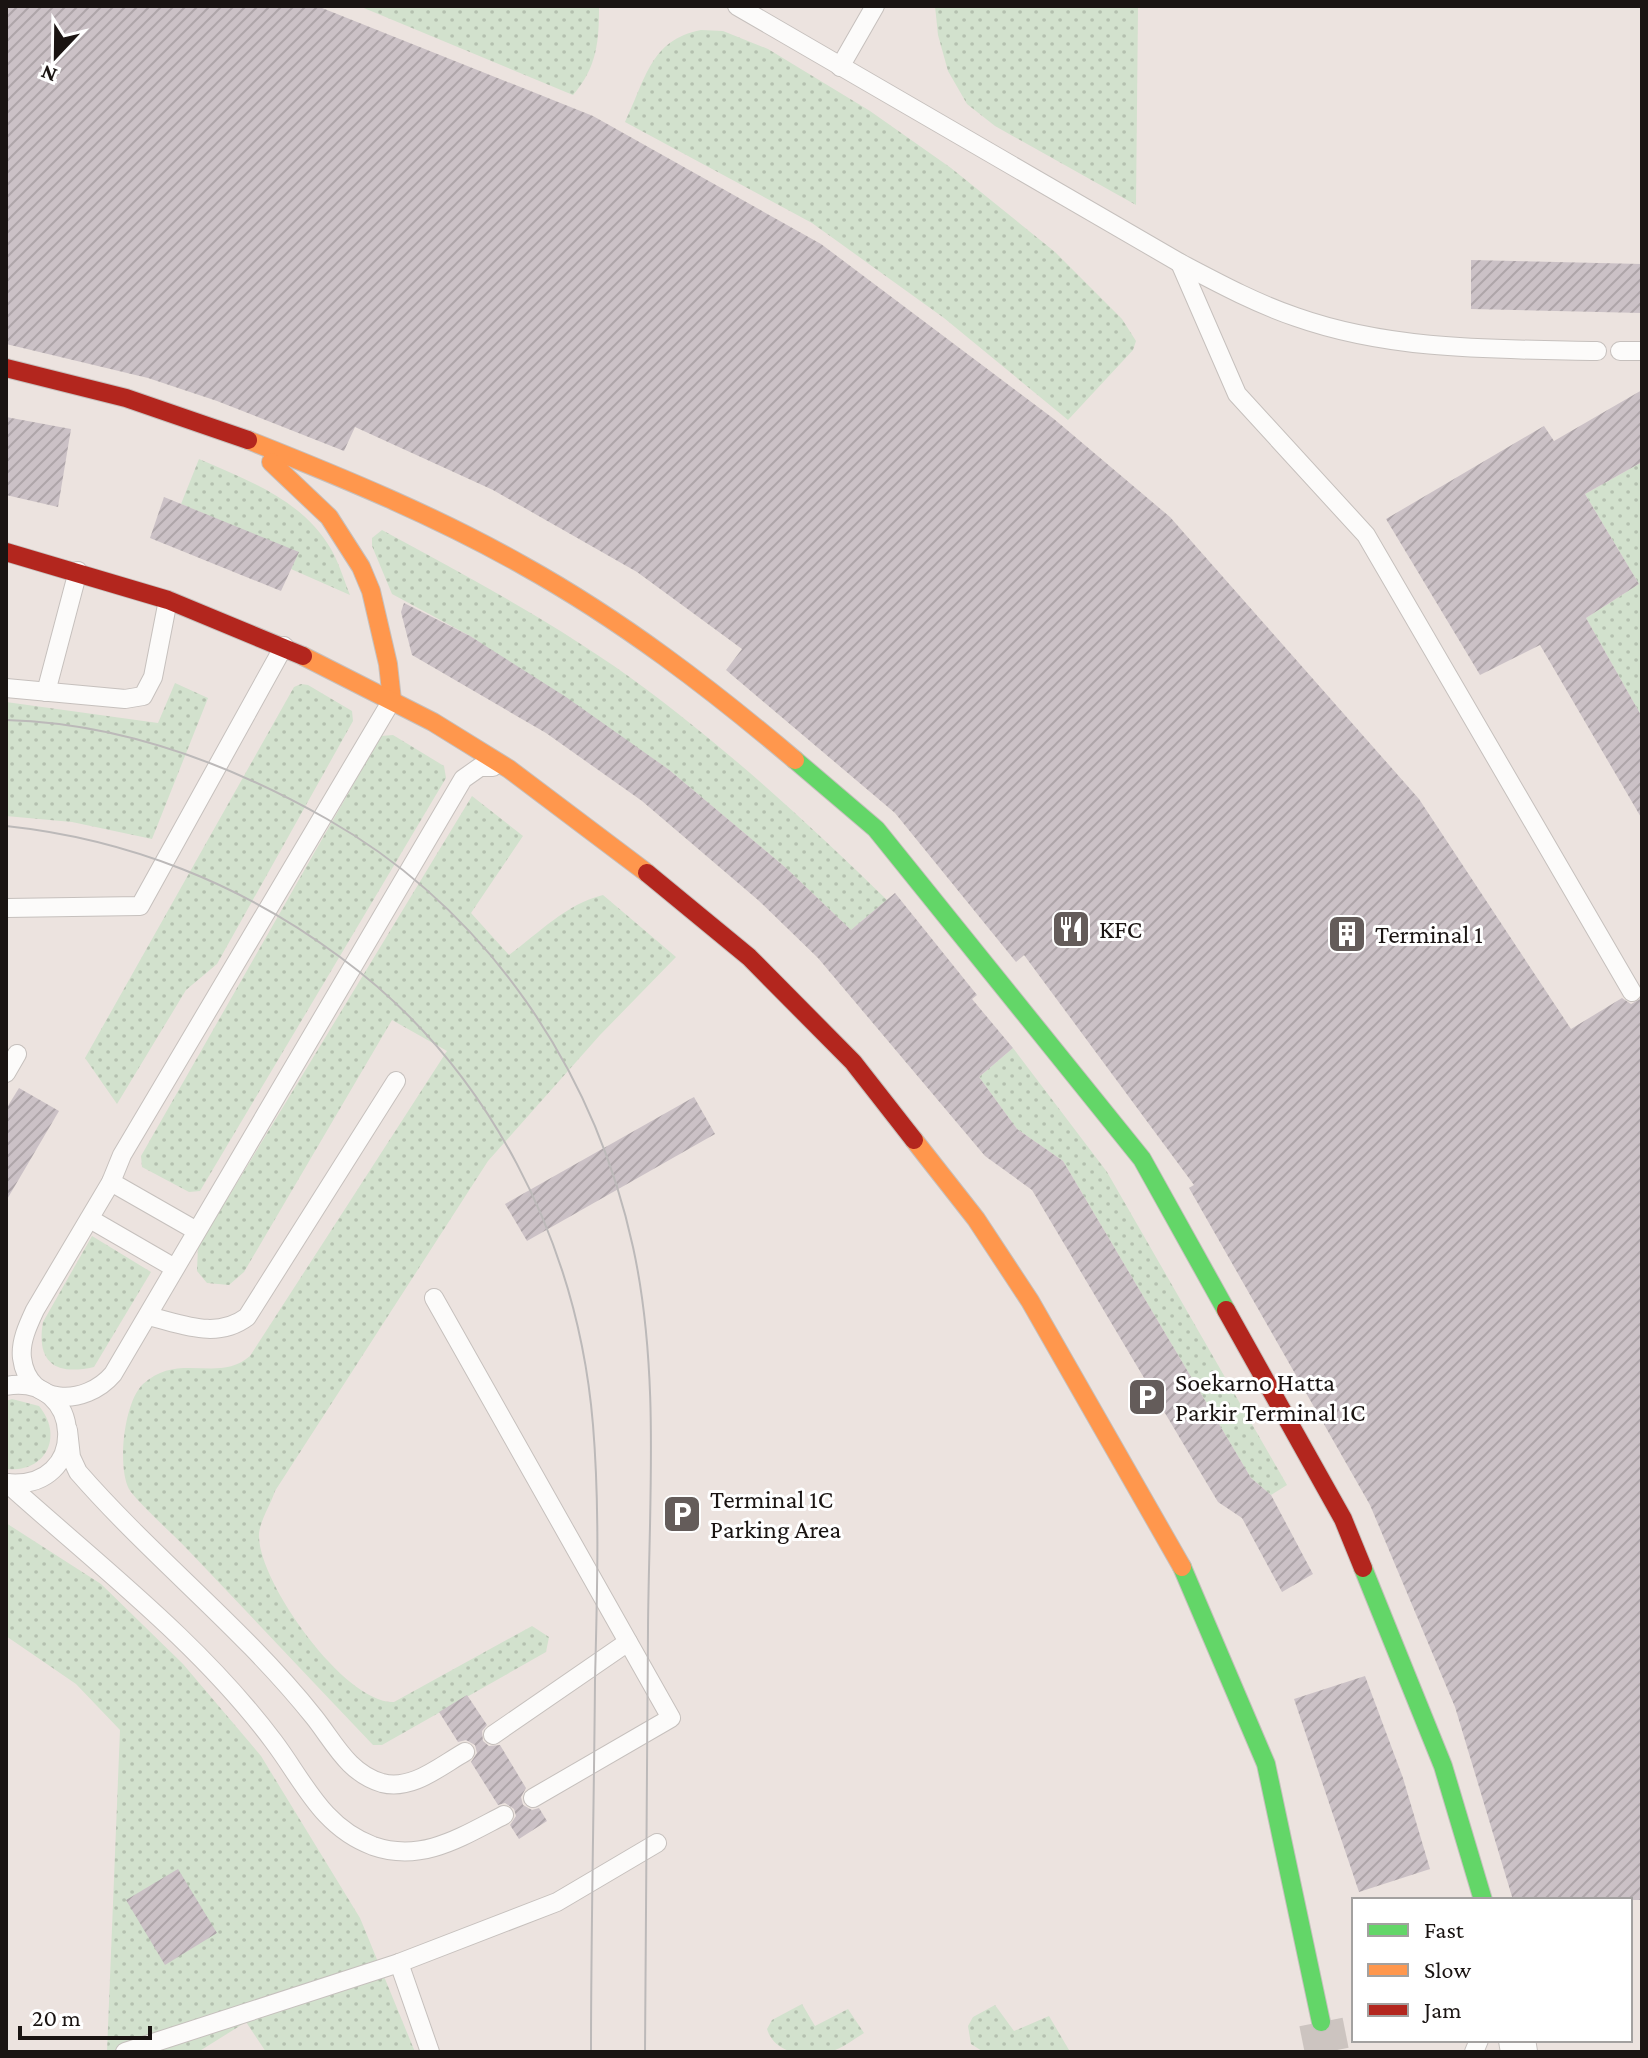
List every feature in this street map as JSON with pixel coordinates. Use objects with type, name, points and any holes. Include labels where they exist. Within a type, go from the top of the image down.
[{"type":"street","points":[[6,368],[126,398],[208,424],[336,475],[523,565],[621,626],[714,692],[876,829],[1150,1172],[1343,1519],[1443,1766],[1483,1898]]},
{"type":"street","points":[[208,424],[260,454],[301,484],[334,520],[370,588],[393,680],[392,700]]},
{"type":"street","points":[[6,552],[168,600],[284,646],[392,700],[509,769],[597,832],[749,957],[853,1062],[976,1219],[1030,1301],[1180,1562],[1241,1699],[1266,1764],[1321,2022]]},
{"type":"lane","points":[[737,6],[1180,263],[1236,293],[1298,318],[1371,337],[1449,348],[1597,351]]},
{"type":"lane","points":[[840,67],[875,6]]},
{"type":"lane","points":[[1180,263],[1237,394],[1366,535],[1632,992]]},
{"type":"lane","points":[[1620,351],[1642,351]]},
{"type":"lane","points":[[46,692],[78,571]]},
{"type":"lane","points":[[6,688],[125,699],[143,696],[153,677],[168,600]]},
{"type":"lane","points":[[6,908],[140,906],[284,646]]},
{"type":"lane","points":[[392,700],[122,1155],[111,1182],[27,1328],[22,1359],[26,1372],[64,1414],[71,1457],[78,1472],[248,1640],[349,1764],[384,1783],[402,1785],[419,1779],[465,1752]]},
{"type":"lane","points":[[6,1386],[18,1384],[67,1397],[91,1394],[113,1374],[173,1267],[463,779],[480,767],[509,769]]},
{"type":"lane","points":[[6,1073],[17,1054]]},
{"type":"lane","points":[[148,1316],[218,1331],[233,1327],[247,1317],[396,1081]]},
{"type":"lane","points":[[111,1182],[195,1230]]},
{"type":"lane","points":[[90,1219],[173,1267]]},
{"type":"lane","points":[[434,1298],[671,1718],[533,1798]]},
{"type":"lane","points":[[6,1483],[38,1480],[51,1472],[67,1445],[68,1430]]},
{"type":"lane","points":[[6,1483],[203,1660],[274,1741],[333,1824],[374,1846],[424,1852],[504,1815]]},
{"type":"lane","points":[[493,1735],[628,1642]]},
{"type":"lane","points":[[125,2052],[399,1963],[557,1902],[657,1843]]},
{"type":"lane","points":[[399,1963],[430,2052]]},
{"type":"green space","points":[[359,6],[599,6],[597,43],[592,64],[573,95]]},
{"type":"green space","points":[[935,6],[1138,6],[1136,205],[995,126],[967,104],[948,71],[938,35]]},
{"type":"green space","points":[[701,30],[723,31],[768,49],[870,111],[951,168],[1055,252],[1122,319],[1136,341],[1133,350],[1068,420],[944,318],[812,223],[625,122],[660,52],[684,35]]},
{"type":"green space","points":[[199,459],[272,494],[305,517],[331,549],[350,595],[291,569],[298,553],[181,504]]},
{"type":"green space","points":[[1642,462],[1642,717],[1586,618],[1639,584],[1585,494]]},
{"type":"green space","points":[[382,530],[558,629],[650,692],[755,777],[887,900],[851,930],[786,868],[668,769],[470,636],[392,594],[372,546],[372,538]]},
{"type":"green space","points":[[175,683],[208,698],[152,839],[72,822],[6,816],[6,702],[158,723]]},
{"type":"green space","points":[[301,684],[352,711],[353,721],[217,964],[186,990],[117,1104],[85,1058],[294,687]]},
{"type":"green space","points":[[393,735],[444,766],[446,778],[200,1191],[189,1192],[142,1167],[141,1156],[381,736]]},
{"type":"green space","points":[[472,796],[523,836],[471,913],[509,955],[565,912],[603,895],[676,957],[600,1035],[488,1161],[275,1491],[263,1520],[259,1537],[263,1558],[289,1610],[330,1663],[352,1684],[374,1697],[394,1702],[532,1626],[549,1637],[546,1652],[382,1745],[373,1745],[133,1494],[125,1479],[124,1435],[136,1393],[157,1374],[184,1368],[225,1368],[250,1356],[447,1051],[392,1020],[244,1272],[229,1285],[207,1283],[197,1271],[198,1247]]},
{"type":"green space","points":[[1013,1048],[1107,1172],[1287,1485],[1271,1495],[1251,1478],[1063,1161],[1017,1129],[979,1077]]},
{"type":"green space","points":[[92,1236],[151,1272],[94,1367],[59,1367],[46,1356],[43,1322]]},
{"type":"green space","points":[[12,1399],[39,1406],[50,1429],[47,1450],[41,1459],[20,1469],[6,1469],[6,1401]]},
{"type":"green space","points":[[6,1523],[101,1584],[183,1664],[261,1756],[360,1918],[415,2052],[266,2052],[246,2022],[198,2052],[107,2052],[120,1730],[76,1684],[6,1636]]},
{"type":"green space","points":[[802,2004],[815,2026],[848,2009],[864,2033],[831,2051],[802,2054],[784,2049],[771,2038],[767,2029],[772,2020]]},
{"type":"green space","points":[[995,2005],[1014,2031],[1049,2016],[1069,2050],[982,2051],[971,2044],[968,2026],[973,2017]]},
{"type":"building","name":"Terminal 1","points":[[6,6],[317,6],[593,116],[821,244],[1054,419],[1170,517],[1419,799],[1571,1029],[1622,998],[1631,1004],[1642,998],[1642,1900],[1512,1898],[1455,1707],[1370,1505],[1189,1188],[1194,1185],[1024,955],[1016,962],[895,813],[726,670],[742,649],[637,572],[493,490],[355,427],[344,451],[217,401],[148,378],[6,344]]},
{"type":"building","points":[[1471,260],[1642,264],[1642,313],[1471,309]]},
{"type":"building","points":[[1642,390],[1642,462],[1585,494],[1639,584],[1586,618],[1642,717],[1642,819],[1540,645],[1480,675],[1386,519],[1544,426],[1554,441]]},
{"type":"building","points":[[6,417],[71,429],[58,507],[6,495]]},
{"type":"building","points":[[164,497],[299,552],[281,591],[150,538]]},
{"type":"building","points":[[404,603],[470,636],[566,697],[668,769],[786,868],[851,930],[895,893],[977,995],[972,999],[1013,1048],[979,1077],[1017,1129],[1063,1161],[1251,1478],[1271,1495],[1313,1574],[1282,1592],[1242,1518],[1218,1502],[1032,1190],[985,1156],[818,958],[758,900],[642,801],[546,733],[412,655],[401,612]]},
{"type":"building","points":[[19,1088],[59,1111],[6,1201],[6,1109]]},
{"type":"building","points":[[694,1097],[715,1134],[527,1241],[505,1204]]},
{"type":"building","points":[[1365,1676],[1403,1778],[1430,1869],[1359,1892],[1294,1699]]},
{"type":"building","points":[[467,1695],[487,1725],[482,1731],[483,1741],[489,1746],[500,1745],[526,1788],[521,1797],[523,1805],[532,1810],[539,1808],[547,1821],[519,1839],[510,1825],[516,1816],[514,1809],[505,1803],[498,1805],[471,1762],[477,1753],[475,1745],[466,1740],[458,1742],[439,1712]]},
{"type":"building","points":[[178,1869],[217,1933],[165,1965],[126,1900]]},
{"type":"tunnel","points":[[1321,2022],[1327,2052]]},
{"type":"tram line","points":[[6,720],[90,729],[132,738],[213,764],[290,799],[384,856],[437,899],[484,947],[525,1000],[561,1057],[591,1118],[615,1181],[633,1247],[647,1341],[650,1389],[645,2052]]},
{"type":"tram line","points":[[6,826],[96,842],[182,869],[264,908],[303,931],[393,1001],[440,1051],[482,1105],[517,1164],[546,1226],[568,1290],[584,1357],[593,1425],[597,1553],[591,2052]]},
{"type":"traffic: fast","points":[[795,760],[876,829],[1142,1159],[1226,1310]]},
{"type":"traffic: fast","points":[[1182,1567],[1266,1764],[1321,2022]]},
{"type":"traffic: fast","points":[[1363,1568],[1443,1766],[1482,1898]]},
{"type":"traffic: slow","points":[[248,440],[423,514],[560,587],[664,656],[795,760]]},
{"type":"traffic: slow","points":[[271,462],[329,517],[361,567],[371,591],[388,664],[392,700]]},
{"type":"traffic: slow","points":[[303,656],[433,722],[509,769],[647,873]]},
{"type":"traffic: slow","points":[[914,1140],[976,1219],[1030,1301],[1182,1567]]},
{"type":"traffic: jam","points":[[6,368],[126,398],[248,440]]},
{"type":"traffic: jam","points":[[6,552],[168,600],[303,656]]},
{"type":"traffic: jam","points":[[647,873],[749,957],[853,1062],[914,1140]]},
{"type":"traffic: jam","points":[[1226,1310],[1343,1519],[1363,1568]]},
{"type":"place","name":"KFC","points":[[1071,929]]},
{"type":"place","name":"Terminal 1","points":[[1347,934]]},
{"type":"place","name":"Soekarno Hatta Parkir Terminal 1C","points":[[1147,1397]]},
{"type":"place","name":"Terminal 1C Parking Area","points":[[682,1514]]}]
